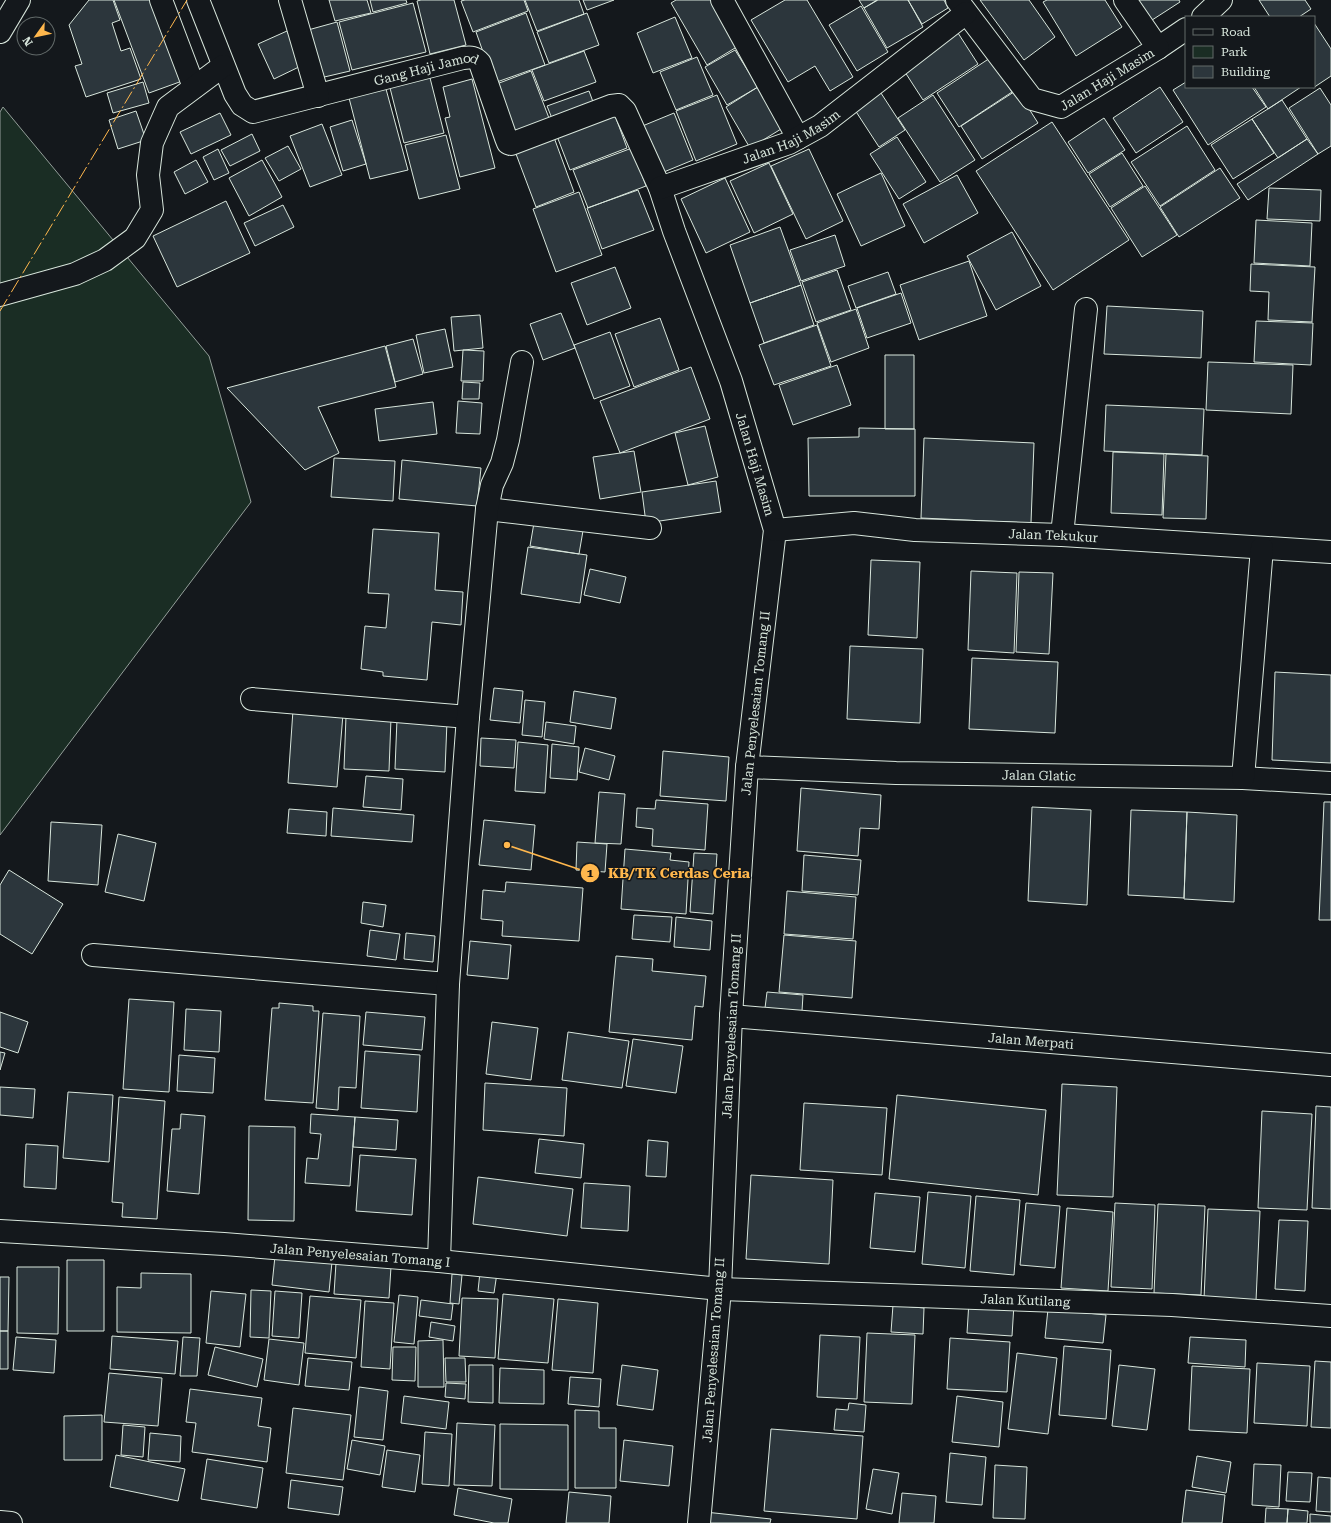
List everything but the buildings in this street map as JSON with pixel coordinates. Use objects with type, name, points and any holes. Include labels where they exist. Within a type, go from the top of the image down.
[{"type":"main road","points":[[0,32],[19,0]]},
{"type":"main road","points":[[161,0],[194,87]]},
{"type":"main road","name":"Gang Haji Jamod","points":[[198,0],[235,94],[242,105],[253,112],[471,57],[477,59],[480,63],[508,143],[515,144],[611,106],[618,105],[625,111],[660,188]]},
{"type":"main road","points":[[290,0],[318,96]]},
{"type":"main road","points":[[722,0],[798,138]]},
{"type":"main road","points":[[1125,0],[1158,48]]},
{"type":"main road","points":[[1204,16],[1221,0]]},
{"type":"main road","name":"Jalan Haji Masim","points":[[775,530],[731,381],[674,231],[660,188],[782,146],[820,126],[962,6],[1032,98],[1061,107],[1158,48],[1185,30]]},
{"type":"main road","points":[[0,295],[75,274],[105,260],[135,238],[152,210],[148,175],[152,143],[168,107],[223,66]]},
{"type":"main road","points":[[1062,535],[1086,309]]},
{"type":"main road","points":[[439,1261],[448,984],[468,716],[487,509],[492,485],[502,463],[505,452],[522,362]]},
{"type":"main road","points":[[487,509],[650,528]]},
{"type":"main road","name":"Jalan Tekukur","points":[[775,530],[854,523],[915,530],[1062,535],[1331,552]]},
{"type":"main road","name":"Jalan Penyelesaian Tomang II","points":[[699,1523],[720,1288],[731,1016],[747,767],[775,530]]},
{"type":"main road","points":[[1243,778],[1262,548]]},
{"type":"main road","points":[[252,699],[468,716]]},
{"type":"main road","name":"Jalan Glatic","points":[[747,767],[896,773],[1243,778],[1331,783]]},
{"type":"main road","points":[[93,955],[448,984]]},
{"type":"main road","name":"Jalan Merpati","points":[[731,1016],[1331,1065]]},
{"type":"main road","name":"Jalan Penyelesaian Tomang I","points":[[0,1230],[224,1244],[439,1261],[720,1288]]},
{"type":"main road","name":"Jalan Kutilang","points":[[720,1288],[1172,1305],[1331,1316]]},
{"type":"main road","points":[[0,1522],[11,1523]]},
{"type":"green space","points":[[3,107],[209,356],[251,502],[0,835],[0,112]]},
{"type":"power","points":[[0,311],[187,0]]},
{"type":"place","name":"KB/TK Cerdas Ceria","points":[[507,845]]}]
